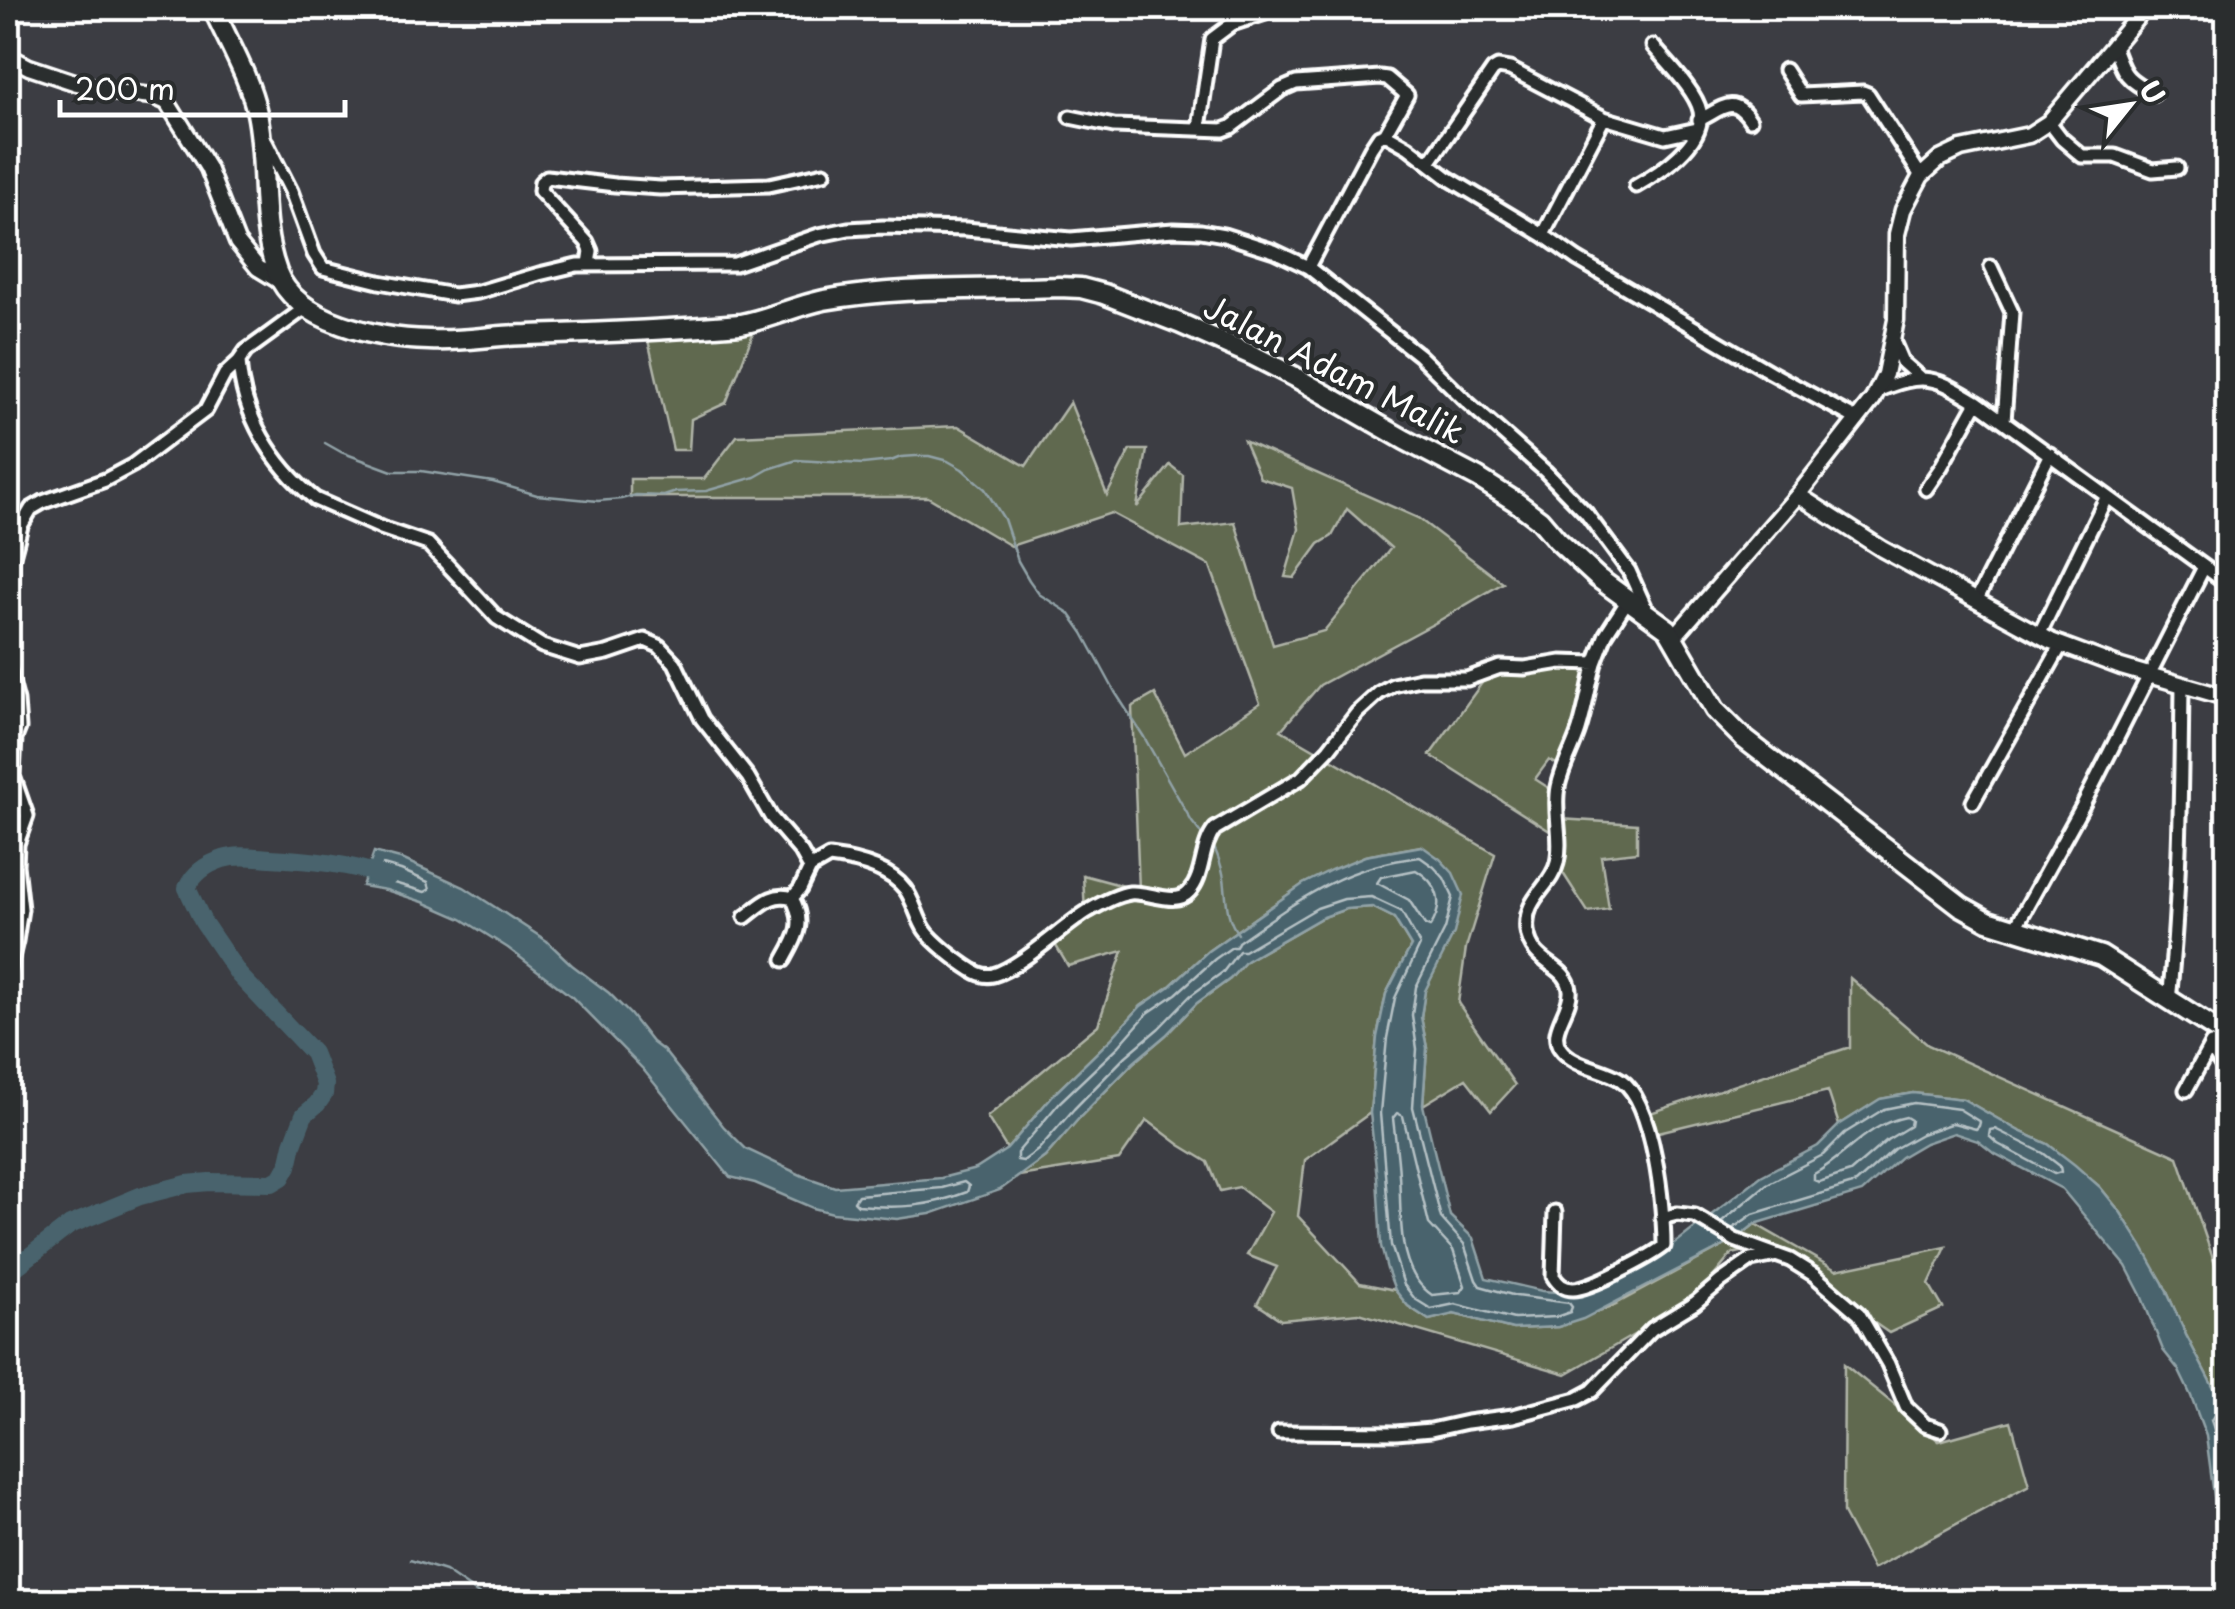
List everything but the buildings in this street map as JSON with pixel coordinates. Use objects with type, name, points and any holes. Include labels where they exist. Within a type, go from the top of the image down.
[{"type":"highway","name":"Jalan Adam Malik","points":[[213,8],[250,90],[259,128],[268,234],[276,270],[281,282],[315,314],[402,339],[432,340],[741,324],[824,300],[918,289],[1081,288],[1104,294],[1254,356],[1494,487],[1531,512],[1576,559],[1668,629],[1715,710],[1743,738],[1940,892],[1988,921],[2101,956],[2218,1038]]},
{"type":"street","points":[[1199,128],[1212,39],[1232,24],[1281,8]]},
{"type":"street","points":[[1674,637],[1798,496],[1877,392],[1885,374],[1896,320],[1896,234],[1902,210],[1922,176],[1961,149],[2029,135],[2049,122],[2138,11]]},
{"type":"street","points":[[2114,44],[2130,81],[2154,94]]},
{"type":"street","points":[[1636,186],[1680,155],[1698,124],[1700,112],[1653,46]]},
{"type":"street","points":[[8,56],[77,83],[154,96],[168,102],[208,168],[237,242],[258,268],[281,282]]},
{"type":"street","points":[[1429,163],[1498,68],[1510,69],[1604,118],[1664,136],[1680,155]]},
{"type":"street","points":[[1785,70],[1801,95],[1868,94],[1922,176]]},
{"type":"street","points":[[1070,117],[1114,126],[1227,130],[1296,83],[1386,78],[1407,95],[1385,134],[1371,148],[1308,267]]},
{"type":"street","points":[[1664,136],[1698,124],[1731,104],[1737,105],[1750,120]]},
{"type":"street","points":[[1543,235],[1604,118]]},
{"type":"street","points":[[2049,122],[2062,140],[2082,156],[2115,156],[2144,168],[2178,168]]},
{"type":"street","points":[[259,128],[323,268],[454,295],[589,264],[735,264],[818,235],[883,227],[966,229],[1071,239],[1201,231],[1258,246],[1308,267],[1419,355],[1571,498],[1619,557],[1649,615]]},
{"type":"street","points":[[1385,134],[1577,259],[1858,420]]},
{"type":"street","points":[[589,264],[591,251],[587,242],[540,191],[540,182],[548,177],[660,188],[769,185],[824,173]]},
{"type":"street","points":[[1991,268],[2012,312],[2004,421]]},
{"type":"street","points":[[8,646],[12,560],[31,509],[105,480],[134,464],[206,410],[225,374],[246,352],[305,308]]},
{"type":"street","points":[[1893,341],[1902,362],[1920,378]]},
{"type":"street","points":[[239,360],[248,409],[256,425],[280,463],[315,498],[428,544],[497,618],[542,646],[580,658],[645,640],[668,653],[702,719],[748,777],[771,818],[810,868]]},
{"type":"street","points":[[1877,392],[1920,378],[1946,383],[2228,584]]},
{"type":"street","points":[[1926,489],[1977,402]]},
{"type":"street","points":[[1976,601],[2050,454]]},
{"type":"street","points":[[1798,496],[1882,549],[2038,635],[2149,675],[2228,698]]},
{"type":"street","points":[[2038,635],[2106,498]]},
{"type":"street","points":[[2015,928],[2082,807],[2204,568]]},
{"type":"street","points":[[1555,1212],[1553,1276],[1566,1288],[1596,1282],[1661,1249],[1664,1242],[1657,1160],[1639,1104],[1625,1083],[1561,1049],[1557,1039],[1570,998],[1568,980],[1536,954],[1526,927],[1528,911],[1556,866],[1558,787],[1583,717],[1594,663],[1606,634],[1628,600]]},
{"type":"street","points":[[1974,802],[2062,644]]},
{"type":"street","points":[[792,898],[810,868],[830,857],[860,862],[890,876],[908,894],[929,935],[972,970],[982,975],[994,974],[1084,914],[1119,896],[1136,893],[1178,898],[1190,892],[1215,829],[1301,778],[1357,713],[1393,685],[1420,679],[1467,679],[1500,667],[1594,663]]},
{"type":"street","points":[[8,666],[19,728],[13,776],[26,816],[17,844],[21,908],[8,974]]},
{"type":"street","points":[[2169,1000],[2179,864],[2182,684]]},
{"type":"street","points":[[745,917],[777,895],[792,898]]},
{"type":"street","points":[[784,960],[800,918],[792,898]]},
{"type":"street","points":[[2218,1038],[2228,1074]]},
{"type":"street","points":[[2186,1090],[2218,1038]]},
{"type":"street","points":[[1662,1218],[1695,1216],[1735,1240],[1814,1274],[1859,1314],[1888,1364],[1906,1407],[1925,1425],[1940,1430]]},
{"type":"street","points":[[1279,1432],[1432,1430],[1513,1416],[1578,1399],[1592,1391],[1652,1329],[1695,1303],[1751,1260],[1777,1255]]},
{"type":"green space","points":[[758,321],[726,403],[691,419],[689,450],[673,450],[646,331]]},
{"type":"green space","points":[[1070,402],[1107,495],[1130,450],[1147,450],[1137,507],[1170,465],[1183,475],[1181,528],[1235,522],[1273,645],[1324,631],[1391,548],[1347,509],[1332,536],[1319,544],[1294,578],[1285,577],[1299,529],[1292,488],[1260,478],[1244,441],[1418,518],[1503,583],[1320,685],[1281,730],[1495,854],[1466,948],[1458,1003],[1515,1085],[1491,1111],[1466,1079],[1423,1105],[1427,1048],[1421,1017],[1425,990],[1438,964],[1421,846],[1365,856],[1303,884],[1208,951],[1169,987],[1141,1006],[1053,1095],[1007,1149],[987,1117],[1098,1025],[1123,951],[1068,966],[1050,936],[1085,913],[1083,875],[1139,890],[1132,707],[1155,694],[1185,753],[1260,703],[1210,566],[1111,513],[1011,546],[928,497],[630,497],[630,479],[704,479],[737,436],[958,426],[1026,466]]},
{"type":"green space","points":[[1557,667],[1596,669],[1567,769],[1549,760],[1535,779],[1558,794],[1560,819],[1637,824],[1637,852],[1601,856],[1609,909],[1588,912],[1561,870],[1559,837],[1430,755],[1484,680],[1499,674],[1523,675]]},
{"type":"green space","points":[[1372,907],[1394,918],[1411,946],[1386,994],[1377,1037],[1370,1113],[1305,1160],[1298,1216],[1360,1283],[1395,1290],[1408,1306],[1429,1320],[1454,1314],[1513,1329],[1558,1327],[1612,1306],[1735,1240],[1755,1224],[1836,1270],[1946,1247],[1929,1284],[1943,1308],[1889,1333],[1764,1247],[1732,1254],[1691,1304],[1566,1374],[1359,1313],[1281,1320],[1257,1304],[1277,1267],[1247,1255],[1271,1212],[1239,1187],[1220,1191],[1208,1162],[1147,1120],[1119,1160],[1019,1176],[1045,1157],[1133,1063],[1246,961],[1321,918],[1346,909]]},
{"type":"green space","points":[[1850,978],[1928,1045],[2178,1157],[2227,1299],[2227,1414],[2163,1283],[2121,1213],[2100,1187],[2048,1144],[1963,1099],[1913,1093],[1881,1099],[1839,1125],[1828,1091],[1646,1135],[1638,1117],[1850,1047]]},
{"type":"green space","points":[[1844,1364],[1939,1441],[2011,1421],[2029,1485],[1873,1569],[1843,1513]]},
{"type":"water","points":[[1422,846],[1453,873],[1463,895],[1454,933],[1425,991],[1421,1017],[1427,1048],[1423,1105],[1450,1216],[1473,1238],[1486,1278],[1542,1291],[1587,1294],[1659,1256],[1761,1176],[1818,1146],[1839,1125],[1880,1099],[1913,1093],[1963,1099],[2048,1144],[2075,1165],[2100,1187],[2142,1246],[2227,1414],[2227,1528],[2216,1510],[2206,1436],[2191,1396],[2163,1350],[2126,1266],[2062,1189],[1978,1141],[1954,1133],[1901,1157],[1862,1192],[1755,1224],[1735,1240],[1583,1319],[1558,1327],[1513,1329],[1454,1314],[1429,1320],[1408,1306],[1395,1290],[1381,1246],[1370,1113],[1377,1037],[1386,994],[1411,946],[1394,918],[1372,907],[1346,909],[1321,918],[1246,961],[1133,1063],[1045,1157],[1000,1190],[930,1214],[897,1219],[813,1208],[755,1183],[730,1177],[642,1068],[572,997],[462,919],[423,902],[362,886],[374,852],[404,860],[464,887],[547,941],[609,993],[664,1051],[746,1149],[835,1187],[941,1178],[976,1169],[1007,1149],[1053,1095],[1141,1006],[1169,987],[1208,951],[1303,884],[1331,870],[1365,856]]},
{"type":"waterway","points":[[325,443],[392,471],[421,471],[493,482],[537,495],[598,501],[706,491],[797,460],[863,464],[929,456],[948,461],[985,489],[1004,519],[1029,580],[1039,594],[1069,613],[1083,633],[1203,836]]},
{"type":"waterway","points":[[1213,845],[1220,861],[1229,914],[1238,934]]},
{"type":"waterway","points":[[8,1273],[70,1225],[140,1196],[187,1184],[272,1183],[282,1177],[288,1166],[304,1115],[324,1094],[325,1084],[313,1053],[239,975],[203,922],[187,888],[197,874],[217,861],[246,856],[330,863],[388,877]]},
{"type":"waterway","points":[[410,1560],[445,1571],[490,1602]]}]
